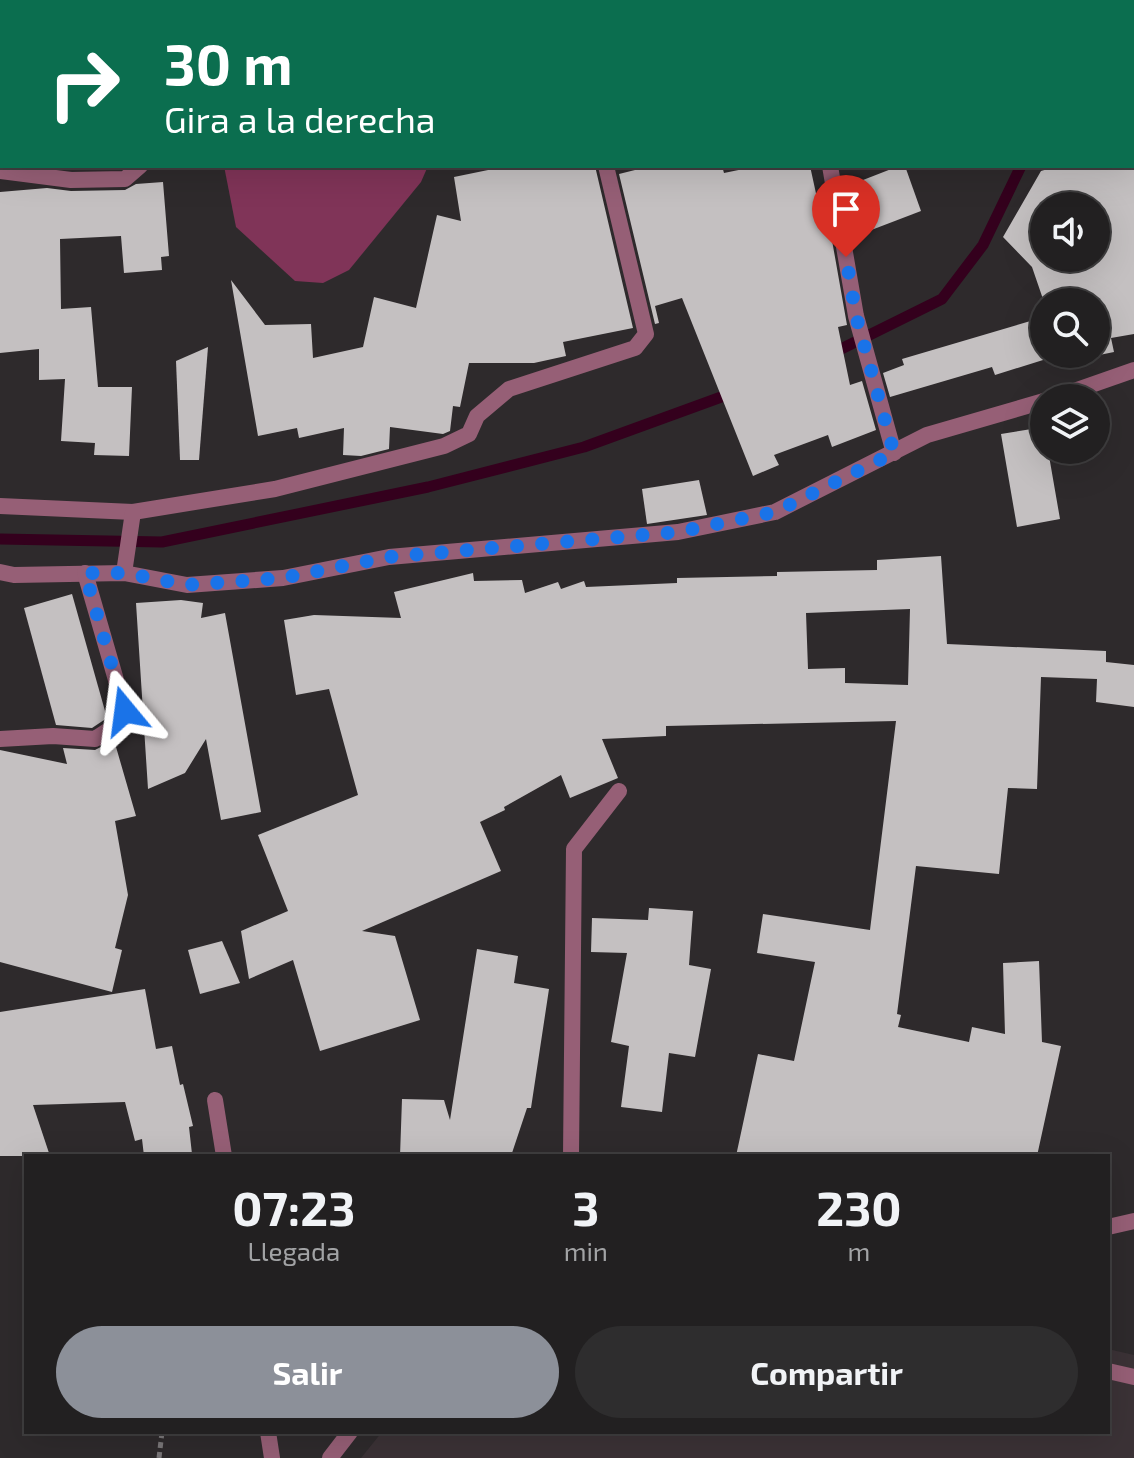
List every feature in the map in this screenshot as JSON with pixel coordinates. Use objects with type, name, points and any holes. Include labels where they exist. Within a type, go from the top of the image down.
[{"type":"street","points":[[0,171],[71,180],[125,179],[138,168]]},
{"type":"street","points":[[0,506],[133,512],[275,489],[444,446],[469,434],[477,416],[509,389],[635,348],[646,334],[606,168]]},
{"type":"street","points":[[830,168],[856,316],[894,453]]},
{"type":"street","points":[[1094,384],[1134,370]]},
{"type":"street","points":[[0,572],[14,575],[124,573],[187,585],[283,578],[389,557],[678,532],[775,512],[927,435],[1030,405]]},
{"type":"street","points":[[124,573],[133,512]]},
{"type":"street","points":[[0,739],[53,736],[95,739],[118,724],[125,711],[85,573]]},
{"type":"street","points":[[571,1154],[574,849],[619,791]]},
{"type":"street","points":[[215,1100],[224,1154]]},
{"type":"street","points":[[1110,1227],[1134,1221]]},
{"type":"street","points":[[1110,1371],[1134,1377]]},
{"type":"street","points":[[268,1434],[272,1458]]},
{"type":"street","points":[[330,1458],[348,1434]]},
{"type":"path","points":[[159,1458],[162,1434]]},
{"type":"shaded area","points":[[224,168],[427,168],[421,182],[349,270],[323,283],[295,281],[236,227]]},
{"type":"shaded area","points":[[1110,1349],[1134,1355],[1134,1458],[361,1458],[380,1434],[1110,1434]]},
{"type":"building","points":[[595,168],[633,328],[563,342],[566,356],[534,363],[469,363],[460,407],[453,406],[450,431],[443,434],[390,427],[389,449],[361,456],[343,455],[344,428],[299,438],[297,428],[258,436],[231,280],[265,325],[311,324],[313,358],[363,347],[374,297],[416,308],[437,215],[461,221],[454,177],[493,169]]},
{"type":"building","points":[[643,168],[723,168],[724,173],[748,168],[810,168],[817,198],[824,195],[847,325],[838,327],[850,385],[862,381],[876,430],[832,447],[828,435],[774,455],[779,465],[753,476],[682,298],[655,306],[659,323],[655,324],[619,174]]},
{"type":"building","points":[[894,168],[906,168],[921,211],[853,237],[845,187]]},
{"type":"building","points":[[1051,168],[1134,168],[1134,334],[1111,338],[1114,352],[1110,353],[1110,288],[1039,288],[1034,272],[1110,272],[1110,192],[1030,192],[1030,265],[1003,237],[1041,171]]},
{"type":"building","points":[[163,182],[169,256],[161,257],[162,270],[124,273],[121,236],[60,239],[61,309],[91,307],[98,387],[132,387],[129,456],[94,455],[95,443],[61,441],[65,379],[39,380],[39,349],[0,353],[0,192],[47,188],[125,190],[136,184]]},
{"type":"building","points":[[1030,321],[1030,364],[995,375],[992,367],[890,397],[883,373],[904,365],[902,359]]},
{"type":"building","points":[[208,347],[199,460],[180,460],[176,361]]},
{"type":"building","points":[[1030,429],[1030,464],[1050,464],[1060,519],[1017,527],[1001,434]]},
{"type":"building","points":[[699,480],[707,515],[647,524],[642,489]]},
{"type":"building","points":[[941,556],[947,644],[1106,651],[1106,662],[1134,665],[1134,707],[1096,702],[1097,679],[1041,677],[1037,789],[1008,788],[999,874],[916,866],[897,1014],[901,1015],[898,1027],[969,1042],[972,1027],[1005,1034],[1003,963],[1039,961],[1042,1042],[1061,1046],[1037,1154],[736,1154],[758,1054],[794,1061],[815,962],[757,953],[763,914],[870,930],[896,721],[666,726],[666,736],[602,739],[618,778],[570,798],[561,775],[504,807],[505,810],[480,822],[501,871],[362,931],[395,936],[420,1020],[320,1051],[293,960],[249,979],[241,931],[288,911],[258,835],[358,795],[329,689],[296,695],[284,620],[314,615],[401,618],[394,592],[473,573],[474,581],[522,580],[525,593],[558,582],[561,589],[584,581],[586,587],[677,583],[677,578],[777,576],[777,572],[877,570],[877,560]],"holes":[[[910,609],[908,685],[845,683],[845,668],[808,669],[806,613]]]},
{"type":"building","points":[[72,594],[107,718],[92,728],[56,725],[24,608]]},
{"type":"building","points":[[181,600],[203,603],[201,618],[225,613],[261,812],[221,820],[206,739],[185,773],[148,789],[136,603]]},
{"type":"building","points":[[114,740],[136,816],[115,821],[128,895],[115,948],[122,950],[112,992],[0,962],[0,750],[67,764],[63,748],[95,750]]},
{"type":"building","points":[[649,908],[693,911],[689,965],[711,969],[695,1057],[669,1053],[662,1112],[621,1107],[629,1046],[611,1042],[627,953],[591,952],[592,918],[648,920]]},
{"type":"building","points":[[222,941],[240,983],[200,994],[188,950]]},
{"type":"building","points":[[477,949],[518,956],[514,983],[549,989],[531,1108],[527,1108],[512,1154],[400,1154],[402,1099],[444,1100],[450,1120]]},
{"type":"building","points":[[145,989],[156,1049],[172,1046],[180,1085],[183,1084],[193,1126],[189,1127],[192,1154],[144,1154],[142,1139],[135,1141],[125,1102],[33,1105],[49,1154],[0,1156],[0,1012]]},
{"type":"waterway","points":[[829,355],[942,299],[983,245],[1020,168]]},
{"type":"waterway","points":[[0,539],[162,542],[428,487],[584,447],[735,392]]},
{"type":"route","points":[[125,711],[85,573],[124,573],[187,585],[283,578],[389,557],[678,532],[775,512],[894,453],[856,316],[846,257]]}]
